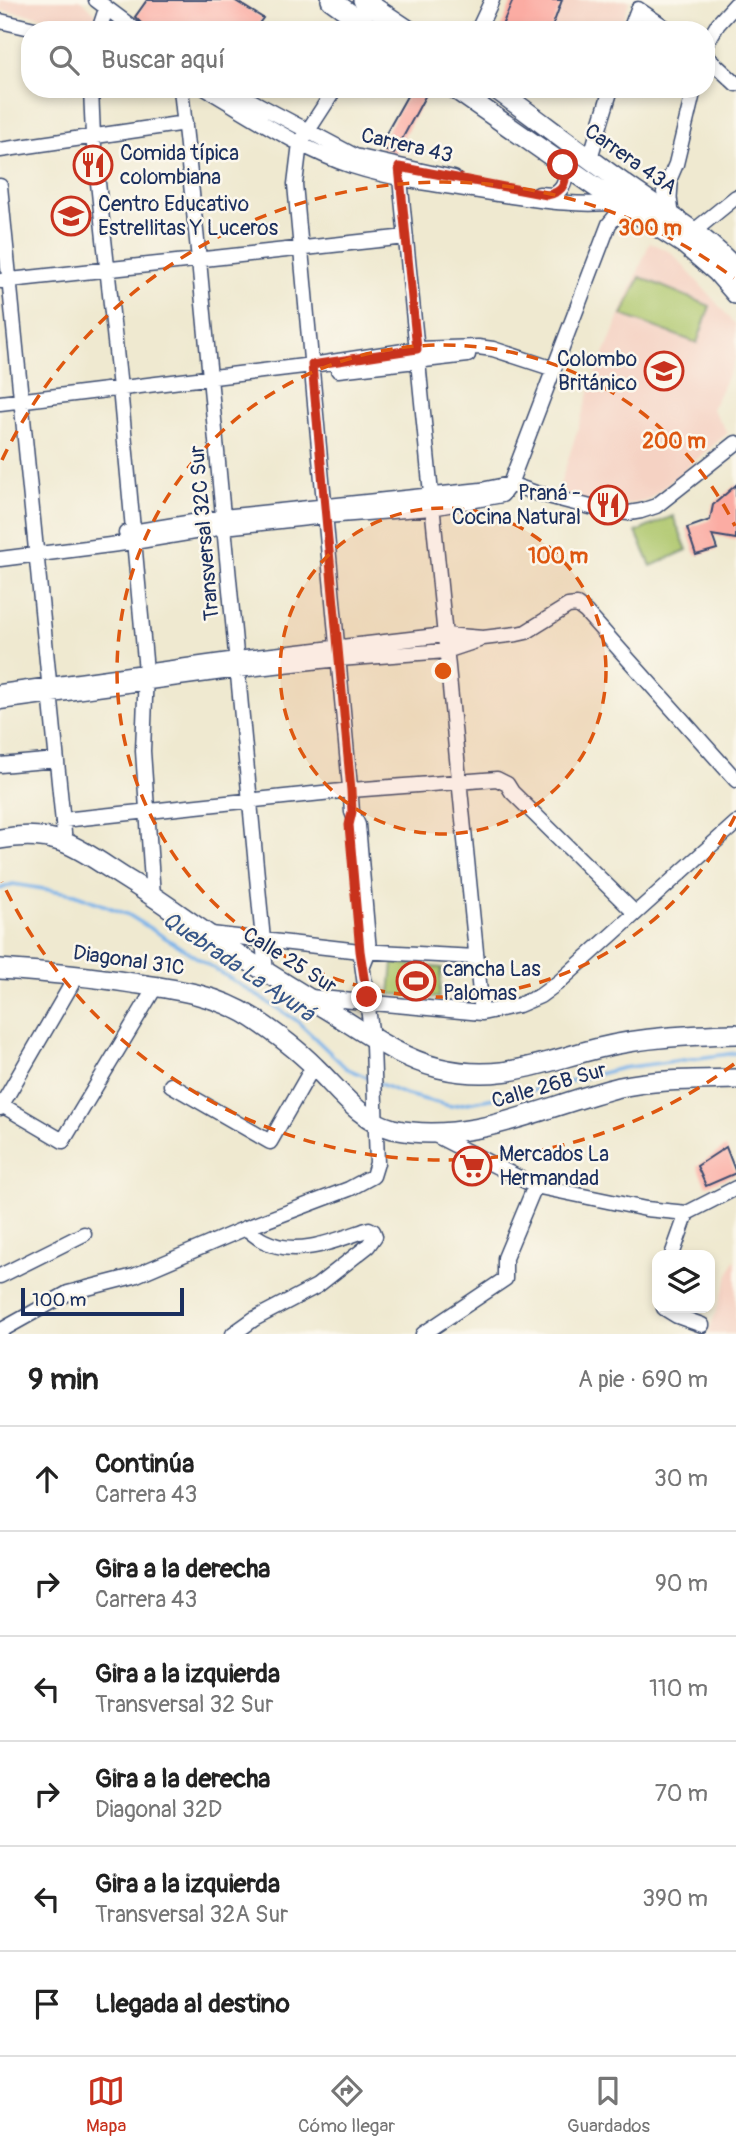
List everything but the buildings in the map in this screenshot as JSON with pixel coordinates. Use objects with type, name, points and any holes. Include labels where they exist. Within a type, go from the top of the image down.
[{"type":"main road","points":[[331,0],[370,21]]},
{"type":"main road","points":[[364,0],[376,21]]},
{"type":"main road","name":"Carrera 43A","points":[[467,98],[563,165],[689,237],[711,244],[736,270]]},
{"type":"main road","name":"Carrera 43A","points":[[508,98],[590,158],[623,197],[647,200],[669,213],[736,294]]},
{"type":"main road","points":[[668,184],[669,213]]},
{"type":"main road","name":"Calle 25 Sur","points":[[0,839],[64,830],[206,934],[304,996],[373,1044],[437,1068],[468,1074],[512,1072],[600,1048],[643,1040],[736,1034]]},
{"type":"main road","name":"Diagonal 31C","points":[[0,969],[77,975],[184,990],[228,1005],[252,1018],[314,1065],[349,1103],[376,1117]]},
{"type":"main road","name":"Calle 26B Sur","points":[[376,1117],[390,1128],[428,1132],[477,1128],[512,1121],[565,1102],[622,1087],[676,1081],[736,1079]]},
{"type":"street","points":[[482,21],[492,0]]},
{"type":"street","points":[[101,4],[124,21]]},
{"type":"street","points":[[715,29],[736,4]]},
{"type":"street","points":[[633,21],[638,9],[656,21]]},
{"type":"street","points":[[0,21],[21,26]]},
{"type":"street","points":[[715,64],[736,83]]},
{"type":"street","points":[[91,98],[146,677],[143,751],[153,896]]},
{"type":"street","name":"Transversal 32C Sur","points":[[182,98],[266,972]]},
{"type":"street","name":"Carrera 43","points":[[224,98],[303,138],[400,173],[558,204],[596,205],[623,197]]},
{"type":"street","name":"Carrera 43","points":[[243,98],[303,138]]},
{"type":"street","points":[[0,1331],[68,1293],[134,1276],[246,1228],[337,1194],[373,1176],[377,1163],[373,1044],[364,956],[358,825],[351,800],[295,184],[303,138],[329,98]]},
{"type":"street","points":[[590,158],[608,98]]},
{"type":"street","points":[[647,200],[664,192],[668,184],[676,164],[692,98]]},
{"type":"street","points":[[0,150],[185,123]]},
{"type":"street","name":"Carrera 43","points":[[400,173],[547,195],[563,187],[566,179],[563,165]]},
{"type":"street","points":[[400,173],[482,1013]]},
{"type":"street","points":[[0,186],[4,276],[22,405],[64,830],[146,814],[250,804],[351,800],[459,784],[496,786],[512,792],[635,913]]},
{"type":"street","points":[[510,484],[609,224],[623,197]]},
{"type":"street","points":[[689,237],[736,197]]},
{"type":"street","points":[[4,276],[405,232]]},
{"type":"street","points":[[0,404],[22,405],[417,355],[478,355],[552,373]]},
{"type":"street","points":[[0,413],[22,405]]},
{"type":"street","points":[[0,559],[36,550],[224,522],[432,501],[510,484],[606,511],[629,513],[656,506],[736,443]]},
{"type":"street","points":[[0,550],[36,550]]},
{"type":"street","points":[[0,702],[50,691],[338,653],[445,635],[483,638],[526,632],[568,606],[577,605],[595,621],[736,780]]},
{"type":"street","points":[[338,653],[446,652],[483,638]]},
{"type":"street","points":[[0,692],[50,691]]},
{"type":"street","points":[[0,765],[57,760]]},
{"type":"street","points":[[304,996],[482,1013],[519,1005],[540,996],[559,982],[736,823]]},
{"type":"street","points":[[206,934],[364,956],[477,957]]},
{"type":"street","points":[[77,975],[1,1106],[63,1141],[156,986]]},
{"type":"street","points":[[171,1085],[270,1142],[314,1065]]},
{"type":"street","points":[[428,1132],[534,1186],[646,1209],[687,1213],[736,1188]]},
{"type":"street","points":[[423,1334],[505,1279],[505,1258],[534,1186]]},
{"type":"street","points":[[674,1250],[687,1213]]},
{"type":"street","points":[[233,1334],[254,1319],[317,1286],[368,1246],[375,1236],[369,1229],[328,1244],[292,1247],[264,1241],[246,1228]]},
{"type":"street","points":[[0,1276],[84,1234]]},
{"type":"street","points":[[672,1313],[702,1325]]},
{"type":"shaded area","points":[[0,0],[82,0],[97,15],[93,21],[72,21],[0,10]]},
{"type":"shaded area","points":[[562,0],[630,0],[622,21],[554,21]]},
{"type":"shaded area","name":"Colombo Británico","points":[[650,242],[672,253],[736,325],[736,358],[712,409],[728,433],[647,501],[603,509],[558,491],[592,384]]},
{"type":"shaded area","points":[[734,1260],[736,1334],[708,1334]]},
{"type":"green space","points":[[640,277],[710,306],[697,343],[622,315]]},
{"type":"green space","points":[[673,516],[687,550],[651,566],[636,532]]},
{"type":"green space","name":"cancha Las Palomas","points":[[393,963],[442,968],[439,998],[390,994]]},
{"type":"waterway","name":"Quebrada La Ayurá","points":[[0,889],[13,884],[75,894],[129,915],[296,1020],[346,1068],[371,1079]]},
{"type":"waterway","name":"Quebrada La Ayurá","points":[[378,1083],[404,1094],[450,1106],[523,1093],[622,1068],[736,1053]]},
{"type":"place","name":"Comida típica colombiana","points":[[93,165]]},
{"type":"place","name":"Centro Educativo Estrellitas Y Luceros","points":[[71,216]]},
{"type":"place","name":"Colombo Británico","points":[[664,371]]},
{"type":"place","name":"Praná - Cocina Natural","points":[[608,505]]},
{"type":"place","name":"cancha Las Palomas","points":[[416,981]]},
{"type":"place","name":"Mercados La Hermandad","points":[[472,1166]]},
{"type":"route","points":[[367,997],[360,951],[349,825],[352,812],[351,790],[312,365],[417,349],[399,167],[547,195],[563,187],[566,179],[563,165]]}]
